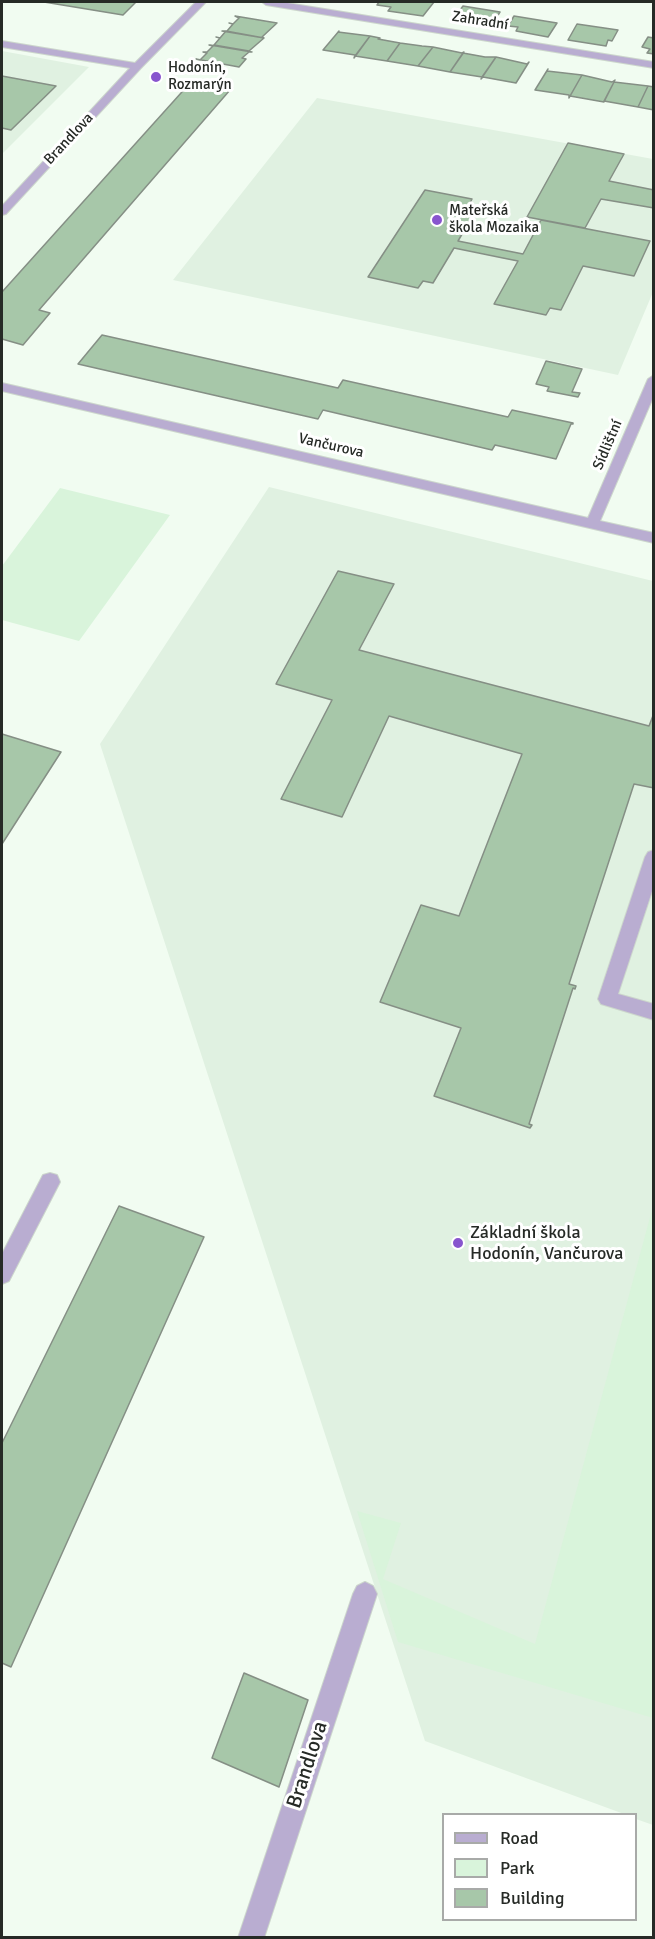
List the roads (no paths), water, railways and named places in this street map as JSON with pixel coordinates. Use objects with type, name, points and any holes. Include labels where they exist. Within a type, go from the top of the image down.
[{"type":"street","name":"Brandlova","points":[[2,212],[137,66],[201,2]]},
{"type":"street","name":"Zahradní","points":[[266,2],[654,65]]},
{"type":"street","points":[[2,44],[137,66]]},
{"type":"street","name":"Sídlištní","points":[[592,524],[654,379]]},
{"type":"street","name":"Vančurova","points":[[2,387],[654,538]]},
{"type":"street","points":[[654,856],[607,999],[654,1012]]},
{"type":"street","points":[[2,1274],[50,1182]]},
{"type":"street","name":"Brandlova","points":[[251,1938],[365,1594]]},
{"type":"place","name":"Hodonín, Rozmarýn","points":[[156,77]]},
{"type":"place","name":"Mateřská škola Mozaika","points":[[437,220]]},
{"type":"place","name":"Základní škola Hodonín, Vančurova","points":[[458,1243]]}]
